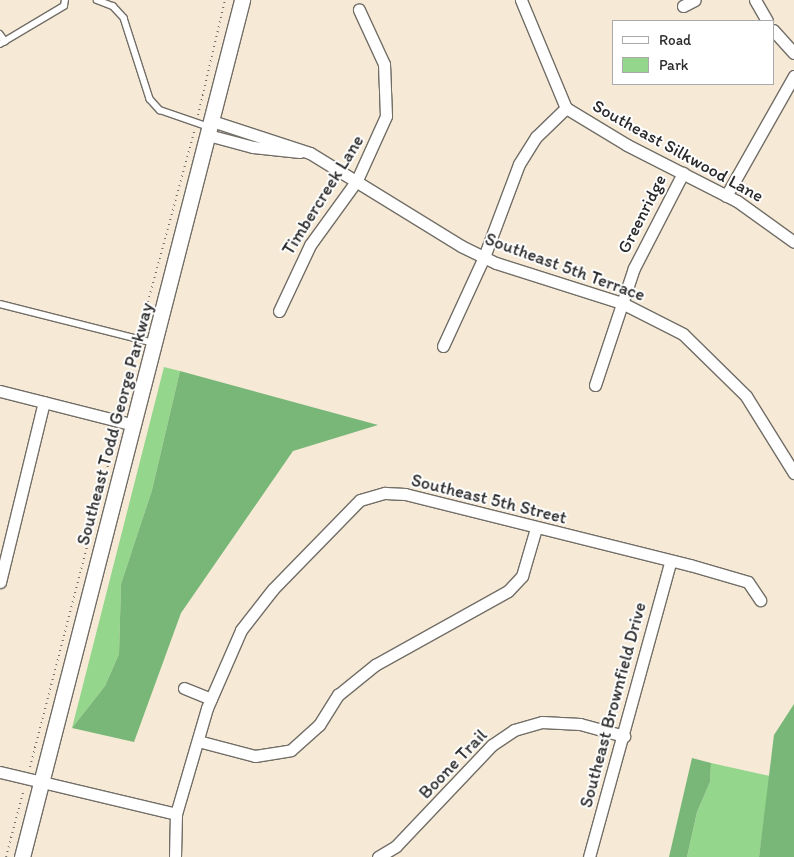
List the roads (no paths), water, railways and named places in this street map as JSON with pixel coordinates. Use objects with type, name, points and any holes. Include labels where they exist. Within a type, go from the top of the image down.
[{"type":"main road","name":"Southeast Todd George Parkway","points":[[22,857],[36,782],[156,344],[242,0]]},
{"type":"street","name":"Southeast Silkwood Lane","points":[[521,0],[566,108],[726,196],[794,242]]},
{"type":"street","points":[[683,6],[695,0]]},
{"type":"street","points":[[755,0],[766,20]]},
{"type":"street","name":"Timbercreek Lane","points":[[279,311],[310,245],[357,180],[378,143],[388,90],[384,64],[359,10]]},
{"type":"street","points":[[774,31],[794,53]]},
{"type":"street","points":[[726,196],[794,76]]},
{"type":"street","points":[[443,346],[484,257],[519,164],[536,138],[566,108]]},
{"type":"street","name":"Southeast 5th Terrace","points":[[210,128],[253,147],[310,153],[484,257],[622,303],[683,334],[746,396],[794,473]]},
{"type":"street","name":"Greenridge","points":[[595,384],[634,268],[683,173]]},
{"type":"street","points":[[0,391],[134,425]]},
{"type":"street","points":[[0,582],[44,402]]},
{"type":"street","name":"Southeast 5th Street","points":[[175,857],[176,814],[210,699],[241,630],[273,589],[360,500],[385,493],[405,494],[748,582],[760,600]]},
{"type":"street","points":[[198,741],[255,756],[291,750],[319,725],[338,696],[375,665],[508,591],[522,576],[536,528]]},
{"type":"street","name":"Southeast Brownfield Drive","points":[[589,857],[624,736],[670,563]]},
{"type":"street","points":[[184,688],[210,699]]},
{"type":"street","name":"Boone Trail","points":[[378,857],[396,846],[492,745],[514,730],[542,722],[580,724],[624,736]]},
{"type":"street","points":[[0,772],[176,814]]},
{"type":"lane","points":[[0,34],[2,43],[64,6],[65,0]]},
{"type":"lane","points":[[97,0],[113,6],[124,18],[155,105],[180,119],[210,128]]},
{"type":"lane","points":[[0,304],[156,344]]}]
